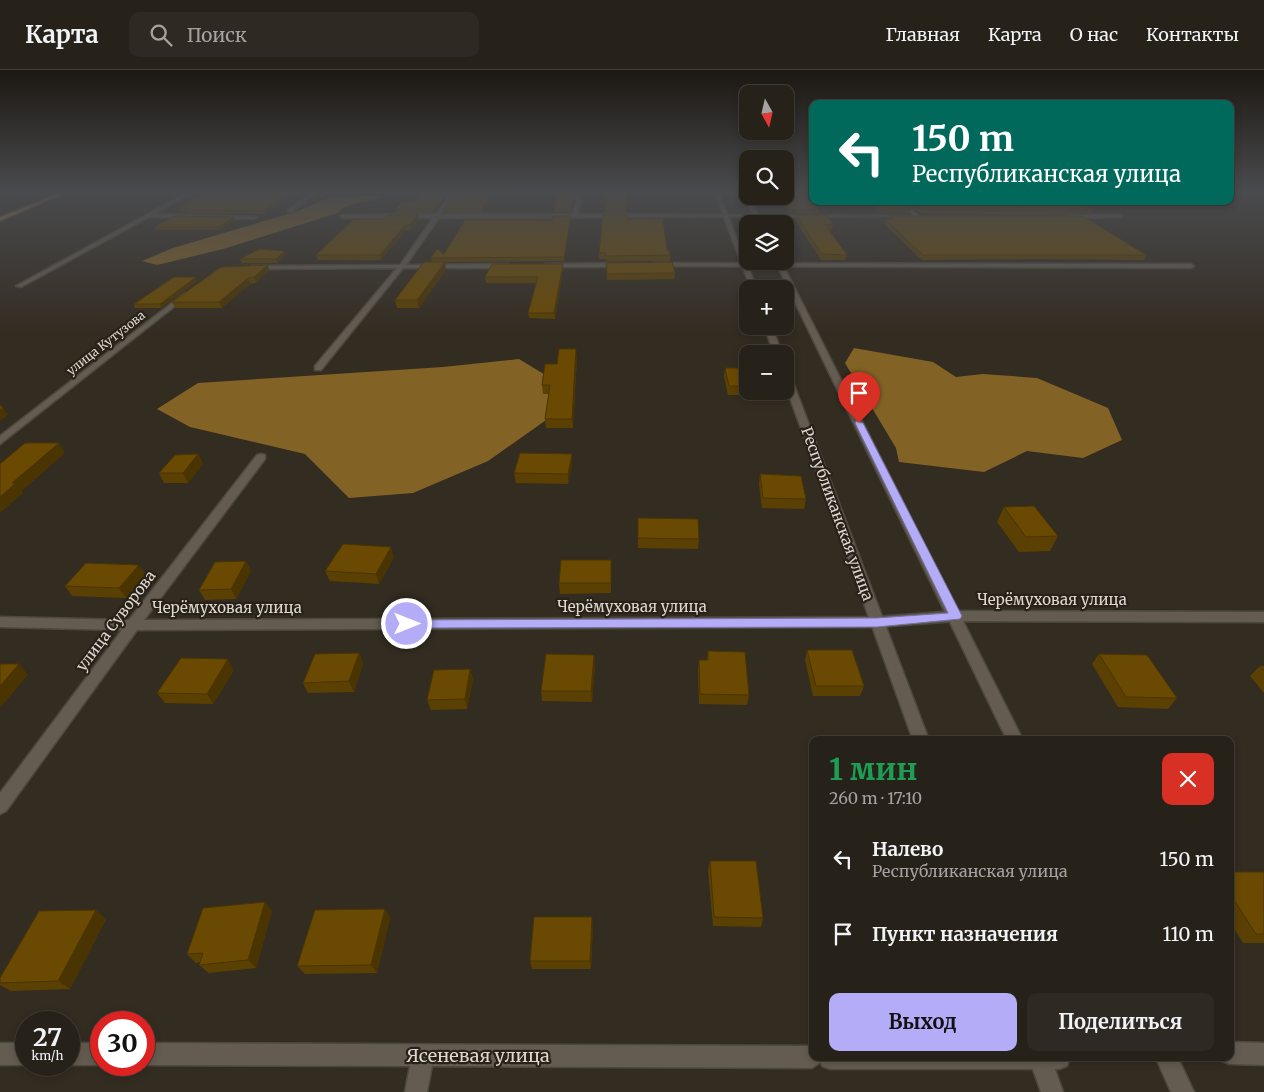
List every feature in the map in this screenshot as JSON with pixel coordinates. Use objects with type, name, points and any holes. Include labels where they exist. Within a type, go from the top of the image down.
[{"type":"street","points":[[19,286],[106,239]]},
{"type":"street","points":[[318,368],[401,267],[420,239]]},
{"type":"street","points":[[794,263],[1191,266]]},
{"type":"street","points":[[647,265],[739,264]]},
{"type":"street","points":[[539,266],[628,265]]},
{"type":"street","points":[[247,267],[519,266]]},
{"type":"street","points":[[783,270],[956,616],[1013,736]]},
{"type":"street","name":"улица Кутузова","points":[[0,441],[193,289]]},
{"type":"street","name":"Республиканская улица","points":[[794,396],[920,736]]},
{"type":"street","name":"улица Суворова","points":[[0,806],[133,625],[261,457]]},
{"type":"street","name":"Черёмуховая улица","points":[[0,622],[133,625],[877,622],[956,616],[1264,617]]},
{"type":"street","points":[[1234,1053],[1264,1054]]},
{"type":"street","points":[[0,1054],[15,1054]]},
{"type":"street","name":"Ясеневая улица","points":[[155,1054],[809,1057]]},
{"type":"street","points":[[416,1092],[423,1055]]},
{"type":"street","points":[[1047,1061],[1052,1092]]},
{"type":"street","points":[[1168,1061],[1183,1092]]},
{"type":"shaded area","points":[[205,239],[256,239],[157,265],[142,261],[173,248]]},
{"type":"shaded area","points":[[854,348],[933,362],[956,377],[983,374],[1037,378],[1108,408],[1122,440],[1083,458],[1027,451],[984,472],[899,462],[896,448],[845,363]]},
{"type":"shaded area","points":[[519,359],[552,379],[556,413],[488,461],[413,493],[349,498],[305,454],[190,427],[157,409],[198,383],[443,367]]},
{"type":"building","points":[[333,239],[394,239],[380,255],[316,255]]},
{"type":"building","points":[[453,239],[567,239],[564,257],[431,258],[437,249],[444,254]]},
{"type":"building","points":[[601,239],[666,239],[667,250],[669,250],[670,255],[606,256],[606,253],[599,253]]},
{"type":"building","points":[[812,239],[835,239],[847,255],[822,254]]},
{"type":"building","points":[[906,239],[1120,239],[1146,255],[923,255]]},
{"type":"building","points":[[259,249],[285,251],[276,259],[240,259]]},
{"type":"building","points":[[424,262],[445,262],[417,300],[395,300]]},
{"type":"building","points":[[672,262],[675,273],[607,274],[606,263]]},
{"type":"building","points":[[492,264],[563,264],[554,313],[528,313],[538,277],[485,277]]},
{"type":"building","points":[[268,265],[254,277],[248,278],[219,302],[172,302],[221,267]]},
{"type":"building","points":[[174,277],[196,277],[160,304],[134,304]]},
{"type":"building","points":[[559,349],[576,349],[572,419],[545,419],[550,385],[542,385],[545,364],[557,364]]},
{"type":"building","points":[[725,368],[739,368],[739,386],[729,386]]},
{"type":"building","points":[[25,443],[59,443],[12,483],[16,483],[0,497],[0,464]]},
{"type":"building","points":[[520,453],[572,454],[568,474],[514,473]]},
{"type":"building","points":[[198,454],[183,473],[159,473],[175,455]]},
{"type":"building","points":[[760,474],[801,476],[806,499],[763,498]]},
{"type":"building","points":[[1034,506],[1058,536],[1026,537],[1004,507]]},
{"type":"building","points":[[638,518],[698,519],[699,539],[638,538]]},
{"type":"building","points":[[343,544],[391,547],[376,574],[325,571]]},
{"type":"building","points":[[561,560],[611,560],[611,583],[559,583]]},
{"type":"building","points":[[246,561],[231,589],[199,590],[215,562]]},
{"type":"building","points":[[86,563],[139,565],[119,588],[65,586]]},
{"type":"building","points":[[807,650],[852,650],[864,686],[816,686]]},
{"type":"building","points":[[708,651],[745,652],[749,695],[700,694],[699,660],[708,660]]},
{"type":"building","points":[[359,653],[349,681],[303,683],[315,654]]},
{"type":"building","points":[[546,654],[594,655],[591,691],[541,691]]},
{"type":"building","points":[[1099,654],[1147,655],[1177,698],[1126,697]]},
{"type":"building","points":[[181,658],[228,659],[207,694],[157,693]]},
{"type":"building","points":[[0,664],[19,664],[0,686]]},
{"type":"building","points":[[470,669],[465,699],[427,700],[434,670]]},
{"type":"building","points":[[710,861],[756,861],[763,918],[714,917]]},
{"type":"building","points":[[1234,872],[1264,872],[1264,934],[1256,934],[1234,900]]},
{"type":"building","points":[[265,902],[248,960],[199,965],[203,953],[187,954],[203,908]]},
{"type":"building","points":[[385,909],[371,965],[297,966],[315,910]]},
{"type":"building","points":[[96,910],[58,981],[0,983],[0,978],[39,911]]},
{"type":"building","points":[[534,917],[592,917],[590,961],[530,961]]},
{"type":"route","points":[[407,624],[877,622],[956,616],[859,423]]}]
